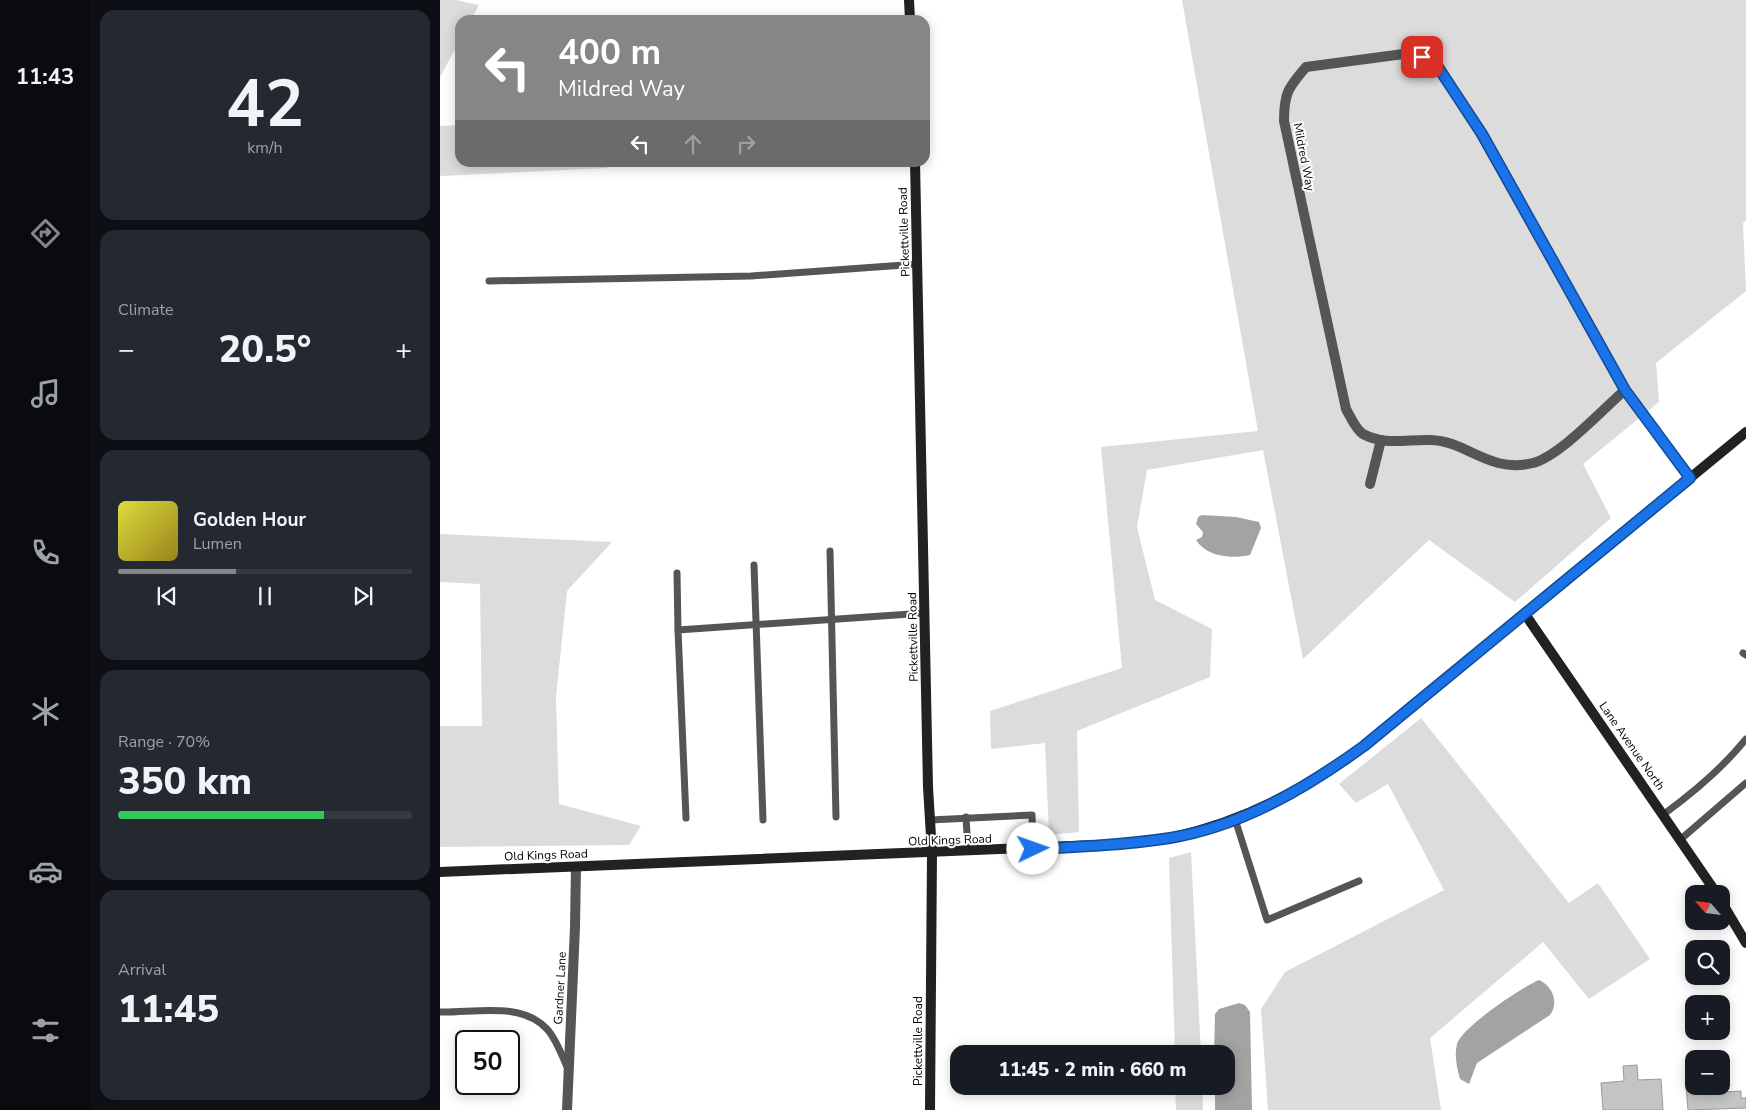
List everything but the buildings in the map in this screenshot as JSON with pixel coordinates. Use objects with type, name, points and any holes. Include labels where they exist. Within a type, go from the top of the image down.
[{"type":"main road","points":[[909,0],[910,15]]},
{"type":"main road","name":"Pickettville Road","points":[[915,167],[932,853],[930,1110]]},
{"type":"main road","name":"Old Kings Road","points":[[440,872],[968,852],[1120,844],[1171,838],[1235,819],[1289,796],[1328,773],[1364,746],[1746,432]]},
{"type":"main road","name":"Lane Avenue North","points":[[1525,614],[1711,885]]},
{"type":"main road","points":[[1730,916],[1746,943]]},
{"type":"street","name":"Mildred Way","points":[[1625,390],[1556,452],[1534,463],[1508,465],[1481,459],[1457,446],[1432,440],[1401,442],[1381,440],[1362,434],[1346,410],[1286,130],[1284,98],[1306,67],[1411,53],[1434,61],[1482,134],[1625,390],[1690,478]]},
{"type":"street","points":[[1370,484],[1381,440]]},
{"type":"street","name":"Gardner Lane","points":[[567,1110],[576,867]]},
{"type":"lane","points":[[489,281],[751,276],[918,264]]},
{"type":"lane","points":[[830,551],[836,818]]},
{"type":"lane","points":[[754,565],[763,820]]},
{"type":"lane","points":[[677,574],[686,818]]},
{"type":"lane","points":[[678,630],[925,613]]},
{"type":"lane","points":[[1664,814],[1700,787],[1732,756],[1746,739]]},
{"type":"lane","points":[[1681,839],[1746,783]]},
{"type":"lane","points":[[930,820],[1032,815],[1033,849]]},
{"type":"lane","points":[[966,817],[968,852]]},
{"type":"lane","points":[[1235,819],[1267,920],[1359,881]]},
{"type":"lane","points":[[440,1012],[485,1009],[510,1012],[533,1019],[547,1029],[569,1070]]},
{"type":"shaded area","points":[[440,0],[456,0],[479,5],[474,15],[455,15],[455,49],[440,77]]},
{"type":"shaded area","points":[[1182,0],[1746,0],[1746,220],[1743,223],[1746,291],[1656,363],[1659,402],[1583,464],[1611,518],[1515,602],[1429,540],[1303,659],[1263,450],[1147,470],[1137,527],[1155,600],[1212,629],[1210,677],[1077,731],[1079,832],[1049,835],[1045,743],[991,749],[990,711],[1122,668],[1101,447],[1258,431]]},
{"type":"shaded area","points":[[455,125],[455,167],[607,168],[440,176],[440,126]]},
{"type":"shaded area","points":[[1202,515],[1236,517],[1259,522],[1261,528],[1250,555],[1235,557],[1220,555],[1201,546],[1196,540],[1202,537],[1203,532],[1196,524],[1198,517]]},
{"type":"shaded area","points":[[440,534],[612,542],[567,591],[556,697],[559,804],[641,826],[629,845],[440,847],[440,726],[482,726],[480,584],[440,582]]},
{"type":"shaded area","points":[[1421,718],[1569,903],[1598,883],[1650,959],[1589,999],[1543,942],[1430,1038],[1441,1110],[1268,1110],[1261,1009],[1285,972],[1444,890],[1388,784],[1356,803],[1339,784]]},
{"type":"shaded area","points":[[1191,852],[1201,1045],[1175,1045],[1169,858]]},
{"type":"shaded area","points":[[1539,980],[1548,986],[1553,995],[1554,1005],[1550,1015],[1477,1063],[1469,1084],[1460,1079],[1456,1053],[1457,1044],[1461,1037],[1469,1028],[1493,1009]]},
{"type":"shaded area","points":[[1239,1003],[1245,1005],[1250,1012],[1252,1110],[1215,1110],[1215,1095],[1235,1095],[1235,1045],[1214,1045],[1215,1014],[1219,1009]]},
{"type":"shaded area","points":[[1175,1095],[1202,1095],[1203,1110],[1176,1110]]},
{"type":"route","points":[[1033,849],[1120,844],[1171,838],[1235,819],[1289,796],[1328,773],[1364,746],[1690,478],[1654,432],[1625,390],[1482,134],[1434,61],[1422,57]]}]
